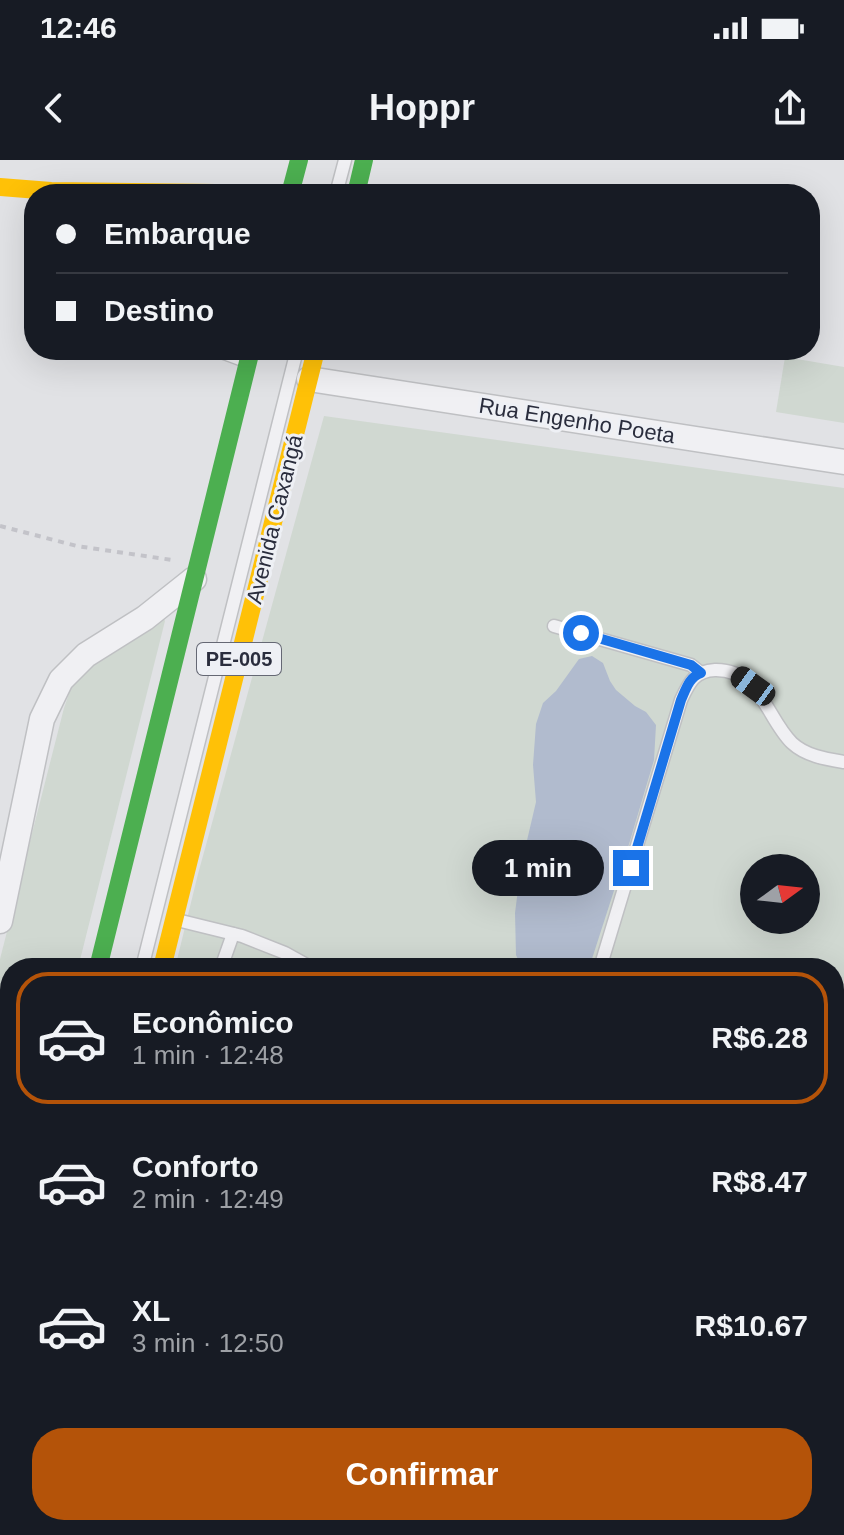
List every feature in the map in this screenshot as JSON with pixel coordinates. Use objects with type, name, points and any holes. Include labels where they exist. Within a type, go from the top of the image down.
[{"type":"main road","points":[[293,184],[299,160]]},
{"type":"main road","points":[[358,184],[362,160]]},
{"type":"main road","points":[[0,187],[24,189]]},
{"type":"main road","name":"PE-005","points":[[100,958],[249,360]]},
{"type":"main road","name":"Avenida Caxangá","points":[[164,958],[314,360]]},
{"type":"street","name":"Rua Engenho Poeta","points":[[309,379],[844,462]]},
{"type":"street","points":[[0,921],[42,719],[61,680],[86,655],[145,618],[196,572]]},
{"type":"lane","points":[[306,184],[312,160]]},
{"type":"lane","points":[[340,184],[345,160]]},
{"type":"lane","points":[[345,184],[362,160]]},
{"type":"lane","points":[[145,958],[294,360]]},
{"type":"lane","points":[[113,958],[249,412]]},
{"type":"lane","points":[[554,626],[691,665],[701,673]]},
{"type":"lane","points":[[603,958],[681,700],[696,674],[725,670],[739,676],[753,686],[794,745],[808,754],[843,763]]},
{"type":"lane","points":[[174,919],[233,934],[294,958]]},
{"type":"lane","points":[[225,958],[233,934]]},
{"type":"path","points":[[0,526],[196,572]]},
{"type":"shaded area","points":[[785,360],[844,367],[844,423],[776,412]]},
{"type":"shaded area","points":[[324,416],[844,488],[844,958],[177,958]]},
{"type":"shaded area","points":[[163,617],[165,621],[81,958],[0,958],[64,708],[72,685],[91,663]]},
{"type":"water","points":[[592,656],[603,663],[616,690],[646,712],[656,725],[654,760],[592,958],[517,958],[515,913],[521,866],[536,802],[533,765],[536,724],[543,703],[556,691],[579,659]]},
{"type":"traffic: fast","points":[[293,184],[299,160]]},
{"type":"traffic: fast","points":[[358,184],[364,160]]},
{"type":"traffic: fast","points":[[100,958],[249,360]]},
{"type":"traffic: slow","points":[[0,187],[24,189]]},
{"type":"traffic: slow","points":[[164,958],[314,360]]},
{"type":"route","points":[[581,633],[691,665],[701,673],[696,674],[688,684],[681,700],[631,868]]}]
